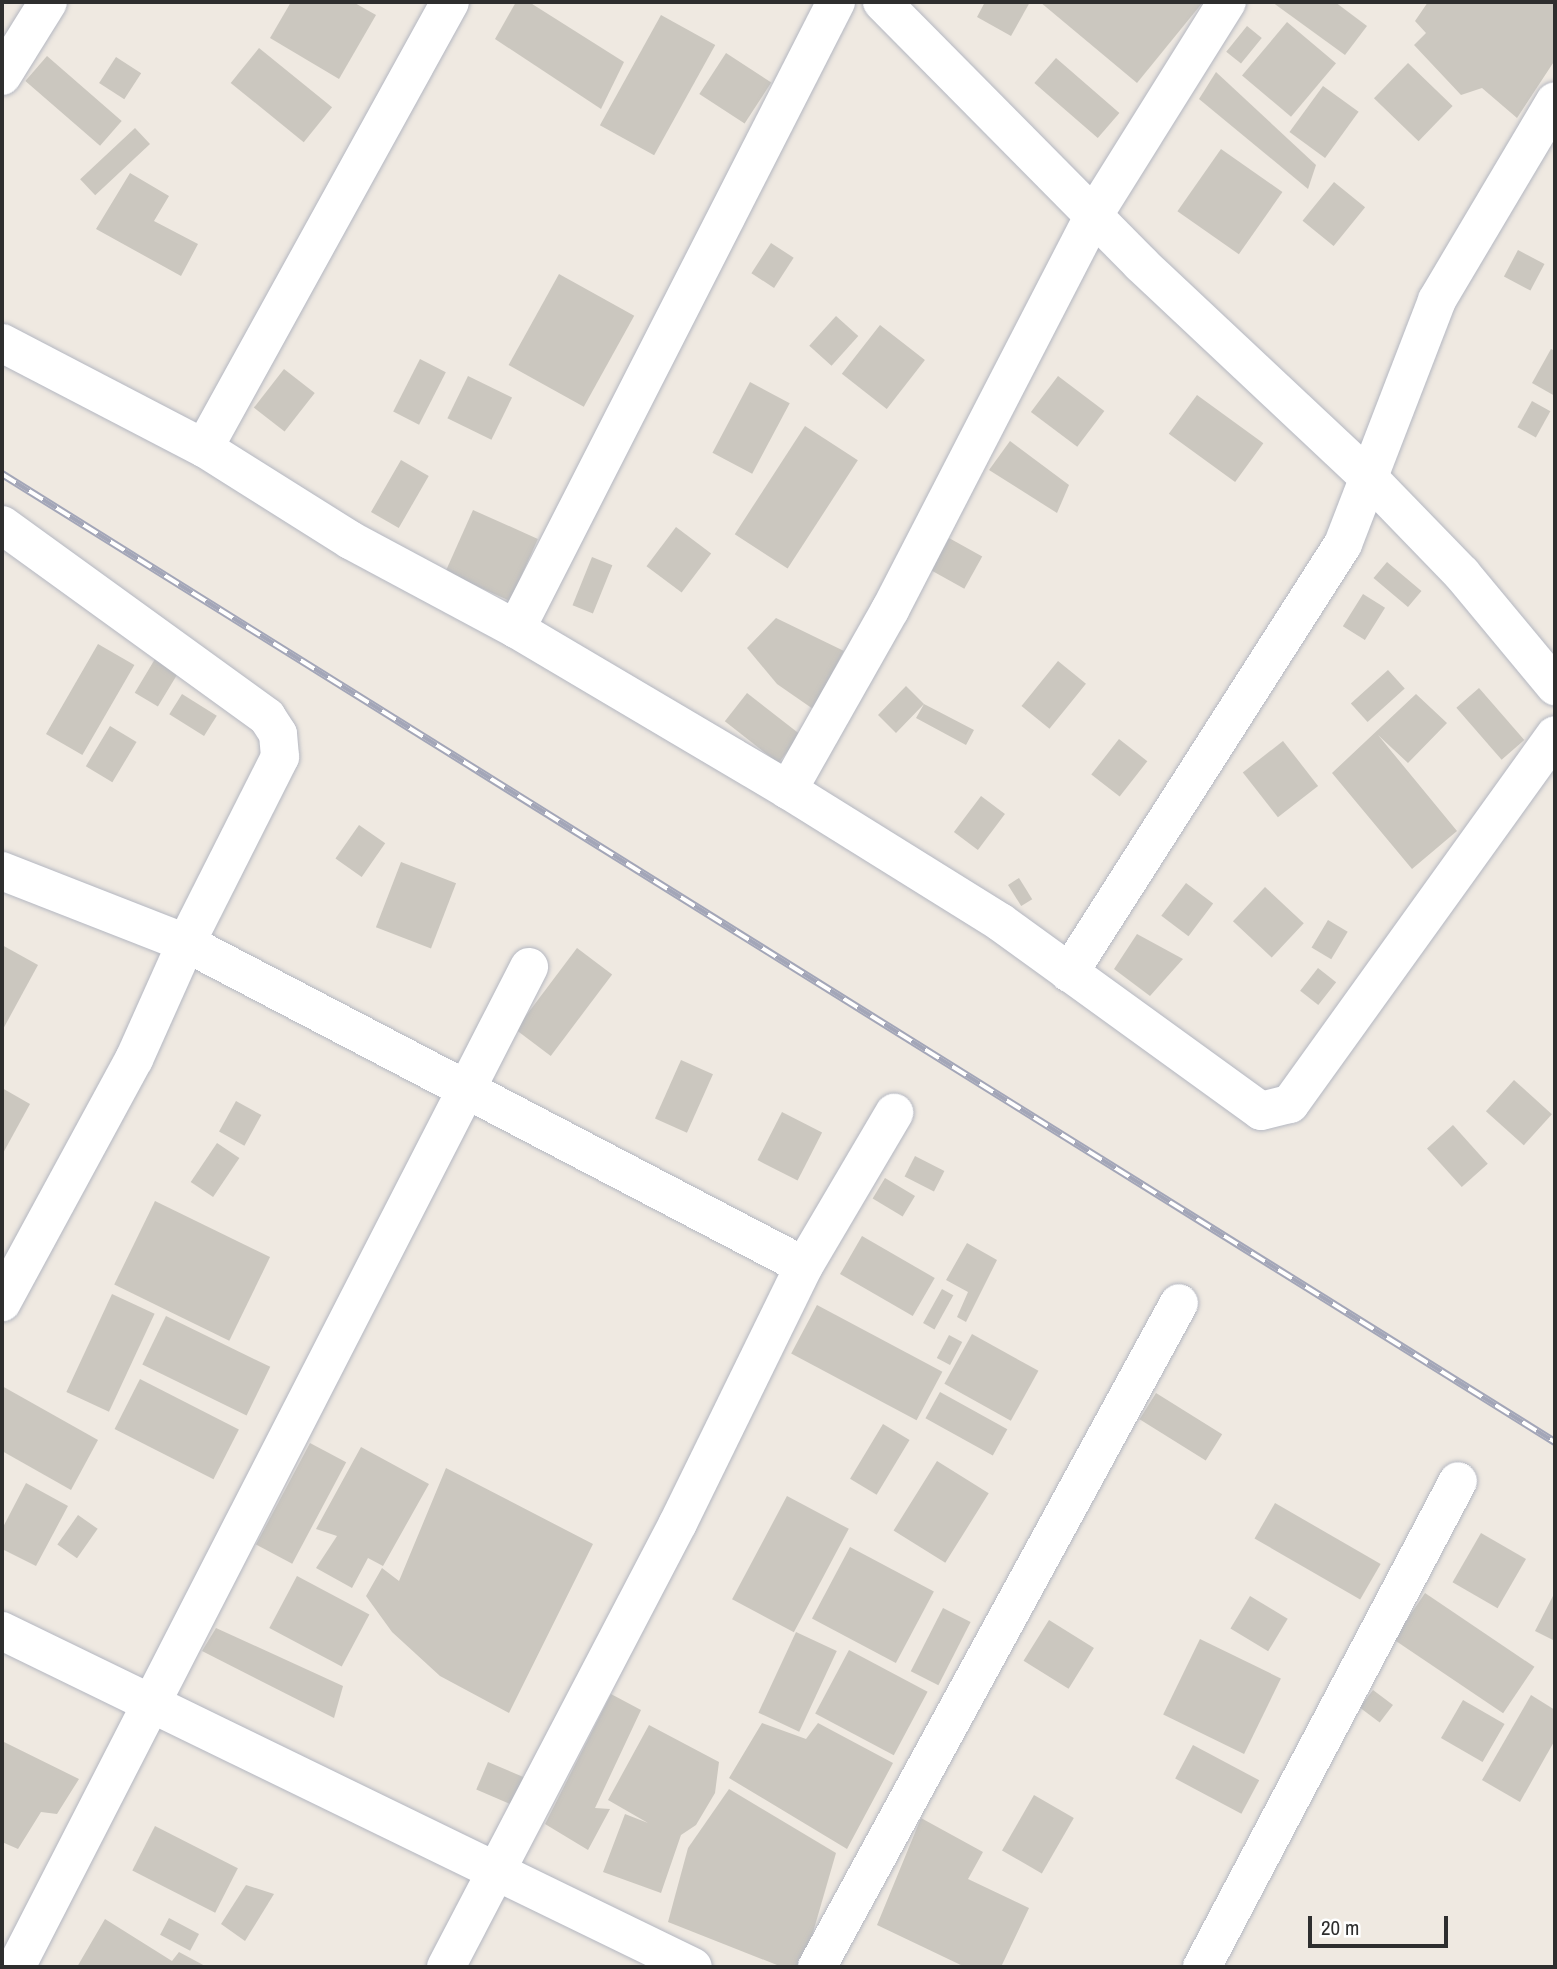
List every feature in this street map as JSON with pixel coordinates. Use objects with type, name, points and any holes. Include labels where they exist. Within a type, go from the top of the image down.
[{"type":"street","points":[[2,76],[48,2]]},
{"type":"street","points":[[204,448],[450,2]]},
{"type":"street","points":[[516,629],[836,2]]},
{"type":"street","points":[[882,2],[1095,213],[1141,264],[1370,479],[1462,574],[1555,686]]},
{"type":"street","points":[[788,790],[890,610],[1095,213],[1227,2]]},
{"type":"street","points":[[1069,974],[1343,544],[1437,300],[1555,101]]},
{"type":"street","points":[[2,343],[204,448],[349,540],[516,629],[788,790],[1000,922],[1246,1104],[1275,1112],[1290,1104],[1555,735]]},
{"type":"street","points":[[2,525],[267,717],[278,734],[280,757],[186,943],[134,1059],[2,1302]]},
{"type":"street","points":[[2,871],[186,943],[804,1266]]},
{"type":"street","points":[[16,1967],[529,967]]},
{"type":"street","points":[[446,1967],[499,1872],[804,1266],[894,1113]]},
{"type":"street","points":[[817,1967],[1179,1303]]},
{"type":"street","points":[[1202,1967],[1458,1481]]},
{"type":"street","points":[[2,1631],[693,1967]]},
{"type":"building","points":[[291,2],[353,2],[376,15],[339,79],[270,38]]},
{"type":"building","points":[[516,2],[529,2],[624,62],[601,109],[495,39]]},
{"type":"building","points":[[985,2],[1030,2],[1011,36],[977,17]]},
{"type":"building","points":[[1040,2],[1203,2],[1137,83]]},
{"type":"building","points":[[1272,2],[1335,2],[1367,26],[1345,55]]},
{"type":"building","points":[[1428,2],[1555,2],[1555,60],[1517,118],[1482,88],[1461,95],[1414,45],[1426,33],[1415,21]]},
{"type":"building","points":[[661,15],[715,45],[654,155],[600,125]]},
{"type":"building","points":[[1287,22],[1336,63],[1291,117],[1242,76]]},
{"type":"building","points":[[1247,26],[1262,38],[1241,64],[1226,52]]},
{"type":"building","points":[[259,48],[332,107],[304,142],[231,83]]},
{"type":"building","points":[[726,53],[771,82],[745,124],[699,94]]},
{"type":"building","points":[[47,56],[122,121],[100,146],[25,81]]},
{"type":"building","points":[[116,57],[141,73],[124,99],[99,83]]},
{"type":"building","points":[[1056,58],[1119,113],[1098,138],[1034,83]]},
{"type":"building","points":[[1408,63],[1453,106],[1419,141],[1374,98]]},
{"type":"building","points":[[1216,72],[1316,165],[1308,189],[1199,99]]},
{"type":"building","points":[[1323,86],[1359,112],[1325,158],[1289,132]]},
{"type":"building","points":[[135,128],[150,144],[95,195],[80,179]]},
{"type":"building","points":[[1221,149],[1282,192],[1239,254],[1177,211]]},
{"type":"building","points":[[130,173],[169,196],[154,221],[198,244],[181,276],[96,229]]},
{"type":"building","points":[[1334,182],[1365,207],[1334,246],[1303,221]]},
{"type":"building","points":[[771,243],[794,258],[774,288],[751,273]]},
{"type":"building","points":[[1518,250],[1544,264],[1530,291],[1504,276]]},
{"type":"building","points":[[559,274],[634,316],[584,407],[509,365]]},
{"type":"building","points":[[836,316],[858,336],[832,366],[809,346]]},
{"type":"building","points":[[880,325],[925,360],[887,409],[842,374]]},
{"type":"building","points":[[1551,349],[1555,351],[1555,396],[1532,383]]},
{"type":"building","points":[[420,359],[446,372],[419,425],[393,412]]},
{"type":"building","points":[[284,369],[315,393],[285,432],[254,408]]},
{"type":"building","points":[[468,376],[512,397],[491,440],[447,418]]},
{"type":"building","points":[[1058,376],[1104,411],[1077,447],[1031,412]]},
{"type":"building","points":[[750,382],[790,403],[752,474],[712,453]]},
{"type":"building","points":[[1197,395],[1263,443],[1235,482],[1169,434]]},
{"type":"building","points":[[1532,401],[1550,411],[1536,437],[1517,427]]},
{"type":"building","points":[[805,426],[858,460],[788,569],[735,534]]},
{"type":"building","points":[[1010,441],[1069,485],[1057,513],[989,470]]},
{"type":"building","points":[[401,460],[429,476],[399,528],[371,512]]},
{"type":"building","points":[[473,510],[538,539],[510,601],[445,572]]},
{"type":"building","points":[[676,527],[711,553],[682,593],[647,566]]},
{"type":"building","points":[[949,538],[982,556],[964,589],[931,570]]},
{"type":"building","points":[[592,557],[612,565],[593,613],[573,605]]},
{"type":"building","points":[[1387,562],[1421,591],[1408,607],[1374,578]]},
{"type":"building","points":[[1363,594],[1385,608],[1365,640],[1343,626]]},
{"type":"building","points":[[776,618],[844,651],[813,709],[777,684],[747,648]]},
{"type":"building","points":[[98,644],[134,665],[82,755],[46,734]]},
{"type":"building","points":[[161,649],[184,663],[158,707],[135,693]]},
{"type":"building","points":[[1058,661],[1086,684],[1049,729],[1021,706]]},
{"type":"building","points":[[1388,670],[1405,689],[1368,722],[1351,703]]},
{"type":"building","points":[[906,686],[924,704],[896,733],[878,715]]},
{"type":"building","points":[[1479,688],[1524,740],[1502,760],[1456,708]]},
{"type":"building","points":[[747,693],[801,735],[778,763],[725,721]]},
{"type":"building","points":[[182,694],[217,716],[204,736],[169,714]]},
{"type":"building","points":[[1416,694],[1447,723],[1408,763],[1378,735],[1457,831],[1412,869],[1332,773]]},
{"type":"building","points":[[924,704],[974,730],[966,745],[916,718]]},
{"type":"building","points":[[110,726],[137,742],[112,782],[86,766]]},
{"type":"building","points":[[1119,739],[1147,761],[1120,797],[1091,774]]},
{"type":"building","points":[[1283,741],[1318,786],[1278,817],[1243,772]]},
{"type":"building","points":[[981,796],[1005,814],[978,850],[954,832]]},
{"type":"building","points":[[359,825],[385,843],[362,877],[335,859]]},
{"type":"building","points":[[401,862],[456,883],[431,948],[376,927]]},
{"type":"building","points":[[1019,878],[1032,899],[1021,906],[1008,885]]},
{"type":"building","points":[[1186,883],[1213,903],[1188,936],[1161,916]]},
{"type":"building","points":[[1265,887],[1304,923],[1272,958],[1233,921]]},
{"type":"building","points":[[1328,920],[1348,932],[1331,959],[1312,947]]},
{"type":"building","points":[[1137,934],[1183,959],[1150,996],[1114,969]]},
{"type":"building","points":[[2,945],[38,965],[2,1031]]},
{"type":"building","points":[[577,948],[612,974],[551,1056],[516,1029]]},
{"type":"building","points":[[1318,968],[1336,982],[1318,1005],[1300,991]]},
{"type":"building","points":[[681,1060],[713,1074],[687,1133],[655,1118]]},
{"type":"building","points":[[1514,1080],[1552,1114],[1524,1145],[1486,1111]]},
{"type":"building","points":[[2,1088],[30,1104],[2,1155]]},
{"type":"building","points":[[236,1101],[261,1115],[244,1146],[219,1132]]},
{"type":"building","points":[[782,1112],[822,1132],[798,1181],[757,1160]]},
{"type":"building","points":[[1453,1125],[1488,1164],[1462,1187],[1427,1148]]},
{"type":"building","points":[[217,1143],[239,1158],[213,1197],[191,1182]]},
{"type":"building","points":[[915,1156],[944,1171],[934,1191],[905,1176]]},
{"type":"building","points":[[885,1178],[915,1196],[903,1217],[873,1199]]},
{"type":"building","points":[[155,1201],[270,1257],[229,1341],[114,1285]]},
{"type":"building","points":[[862,1236],[935,1278],[913,1316],[840,1274]]},
{"type":"building","points":[[967,1243],[997,1260],[966,1322],[957,1317],[968,1292],[946,1280]]},
{"type":"building","points":[[942,1289],[953,1295],[934,1329],[923,1323]]},
{"type":"building","points":[[112,1294],[155,1314],[109,1412],[66,1392]]},
{"type":"building","points":[[817,1305],[942,1372],[917,1420],[791,1354]]},
{"type":"building","points":[[166,1316],[270,1367],[247,1415],[142,1365]]},
{"type":"building","points":[[972,1334],[1038,1371],[1011,1421],[944,1384]]},
{"type":"building","points":[[949,1335],[962,1342],[950,1365],[937,1358]]},
{"type":"building","points":[[140,1379],[239,1429],[213,1479],[115,1429]]},
{"type":"building","points":[[2,1386],[98,1440],[71,1490],[2,1451]]},
{"type":"building","points":[[940,1392],[1007,1429],[993,1456],[925,1418]]},
{"type":"building","points":[[1156,1393],[1222,1434],[1206,1461],[1140,1419]]},
{"type":"building","points":[[883,1424],[910,1440],[877,1495],[850,1479]]},
{"type":"building","points":[[310,1443],[346,1462],[292,1564],[256,1545]]},
{"type":"building","points":[[361,1447],[429,1484],[383,1566],[368,1558],[352,1588],[316,1568],[337,1536],[316,1529]]},
{"type":"building","points":[[937,1461],[989,1493],[945,1563],[894,1531]]},
{"type":"building","points":[[446,1468],[593,1544],[509,1713],[440,1676],[392,1632],[366,1596],[382,1568],[399,1581]]},
{"type":"building","points":[[26,1483],[68,1506],[36,1566],[2,1549],[2,1529]]},
{"type":"building","points":[[787,1496],[849,1529],[794,1632],[732,1599]]},
{"type":"building","points":[[1275,1503],[1381,1564],[1360,1600],[1254,1539]]},
{"type":"building","points":[[78,1515],[98,1529],[77,1558],[57,1544]]},
{"type":"building","points":[[1481,1533],[1526,1559],[1498,1608],[1452,1582]]},
{"type":"building","points":[[850,1547],[934,1592],[896,1663],[812,1619]]},
{"type":"building","points":[[297,1576],[369,1614],[342,1667],[269,1628]]},
{"type":"building","points":[[1555,1592],[1555,1641],[1535,1631]]},
{"type":"building","points":[[1425,1593],[1534,1667],[1503,1713],[1394,1639]]},
{"type":"building","points":[[1250,1596],[1288,1619],[1268,1651],[1230,1629]]},
{"type":"building","points":[[943,1608],[971,1622],[938,1685],[911,1671]]},
{"type":"building","points":[[1049,1620],[1094,1648],[1069,1689],[1024,1661]]},
{"type":"building","points":[[216,1628],[343,1686],[334,1718],[202,1651]]},
{"type":"building","points":[[796,1632],[837,1651],[799,1732],[758,1713]]},
{"type":"building","points":[[1200,1639],[1281,1678],[1244,1754],[1163,1714]]},
{"type":"building","points":[[849,1650],[928,1692],[894,1755],[815,1714]]},
{"type":"building","points":[[1373,1690],[1393,1705],[1380,1723],[1360,1708]]},
{"type":"building","points":[[611,1694],[641,1710],[595,1808],[610,1809],[588,1850],[545,1824]]},
{"type":"building","points":[[1531,1695],[1555,1710],[1555,1740],[1520,1802],[1482,1780]]},
{"type":"building","points":[[1463,1700],[1505,1724],[1483,1762],[1441,1738]]},
{"type":"building","points":[[762,1723],[806,1739],[818,1723],[893,1763],[847,1849],[729,1778]]},
{"type":"building","points":[[649,1725],[719,1762],[715,1793],[696,1825],[681,1835],[661,1893],[603,1872],[625,1814],[648,1823],[608,1800]]},
{"type":"building","points":[[2,1741],[79,1779],[57,1814],[41,1812],[18,1849],[2,1842]]},
{"type":"building","points":[[1193,1745],[1259,1780],[1241,1814],[1175,1779]]},
{"type":"building","points":[[488,1762],[532,1781],[520,1808],[476,1790]]},
{"type":"building","points":[[729,1789],[836,1853],[803,1967],[782,1967],[668,1922],[688,1848]]},
{"type":"building","points":[[1034,1795],[1074,1818],[1042,1873],[1002,1850]]},
{"type":"building","points":[[921,1818],[983,1852],[968,1879],[1029,1908],[1001,1967],[965,1967],[877,1925]]},
{"type":"building","points":[[155,1826],[238,1868],[215,1913],[132,1871]]},
{"type":"building","points":[[246,1885],[274,1894],[245,1941],[221,1924]]},
{"type":"building","points":[[169,1918],[199,1934],[190,1951],[160,1935]]},
{"type":"building","points":[[105,1919],[172,1961],[179,1952],[207,1967],[77,1967]]},
{"type":"railway","points":[[2,474],[1555,1442]]}]
